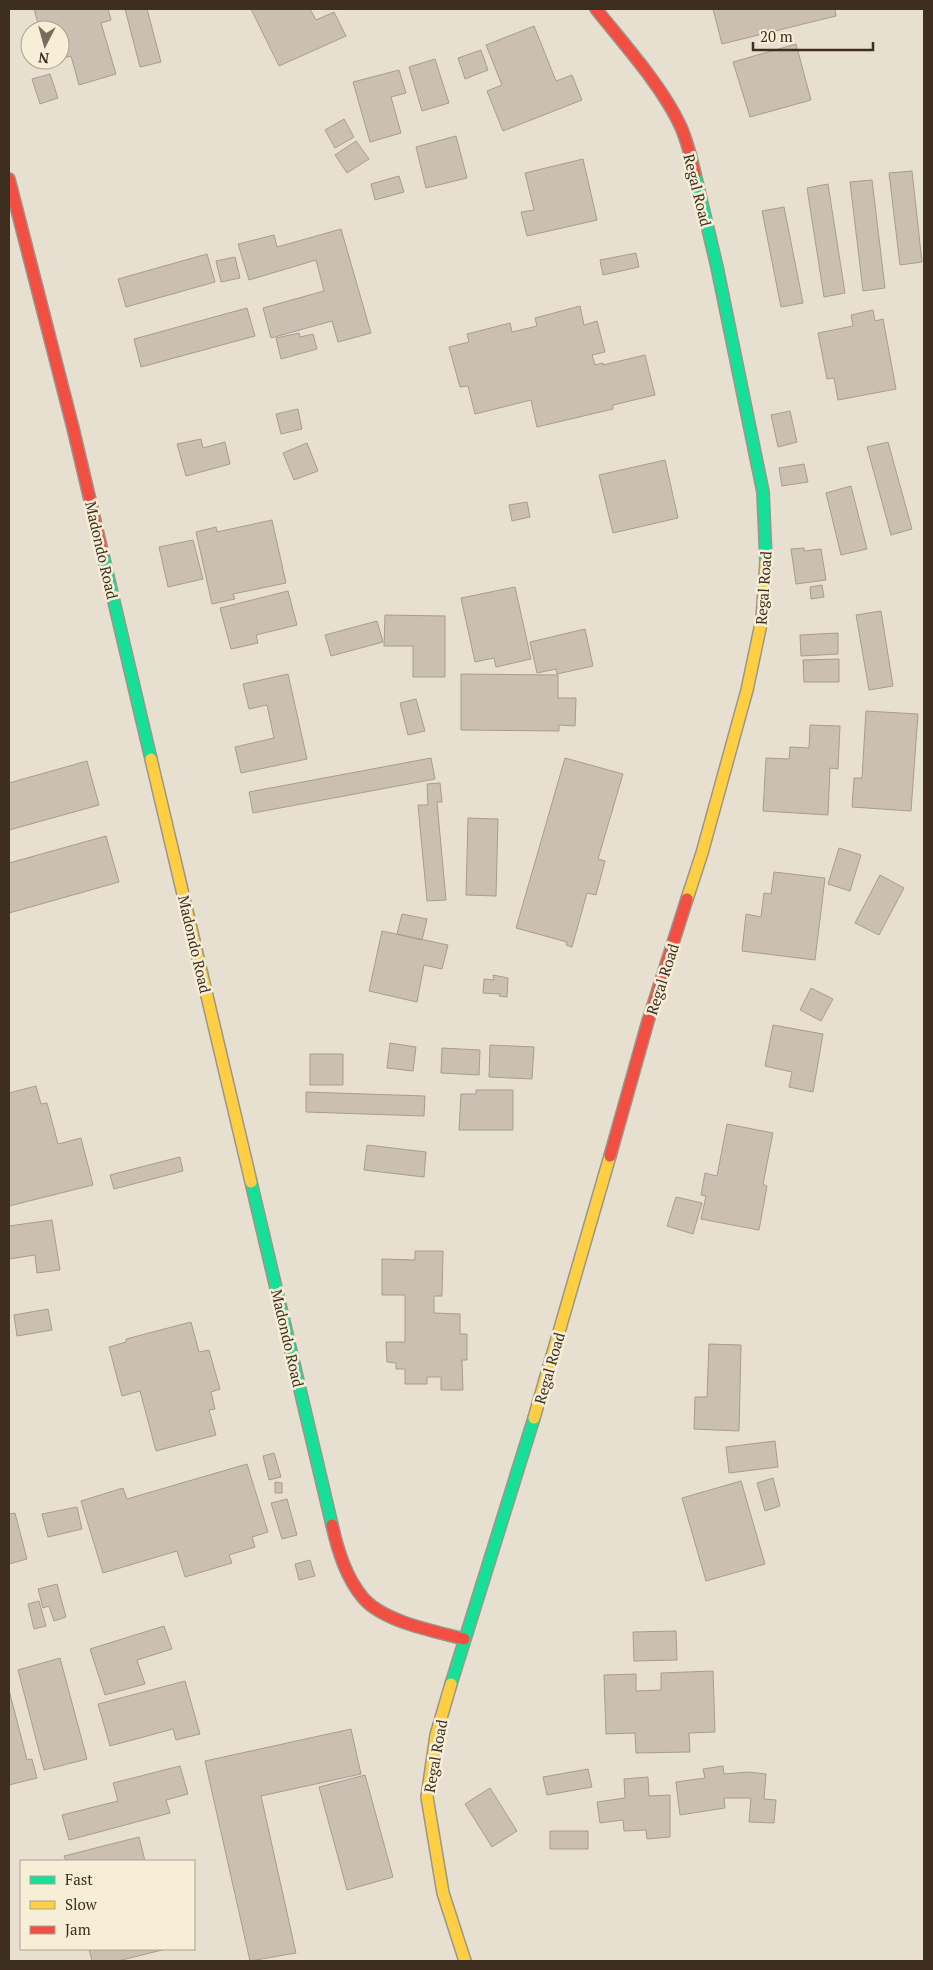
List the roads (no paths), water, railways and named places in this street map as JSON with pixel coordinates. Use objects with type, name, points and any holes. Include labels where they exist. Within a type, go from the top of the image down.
[{"type":"street","name":"Regal Road","points":[[465,1961],[444,1893],[427,1797],[436,1735],[464,1639],[545,1384],[648,1021],[702,853],[747,690],[762,619],[767,555],[763,492],[717,267],[690,155],[679,123],[663,95],[596,9]]},
{"type":"street","name":"Madondo Road","points":[[9,179],[73,428],[339,1553],[350,1577],[366,1601],[388,1615],[464,1639]]}]
